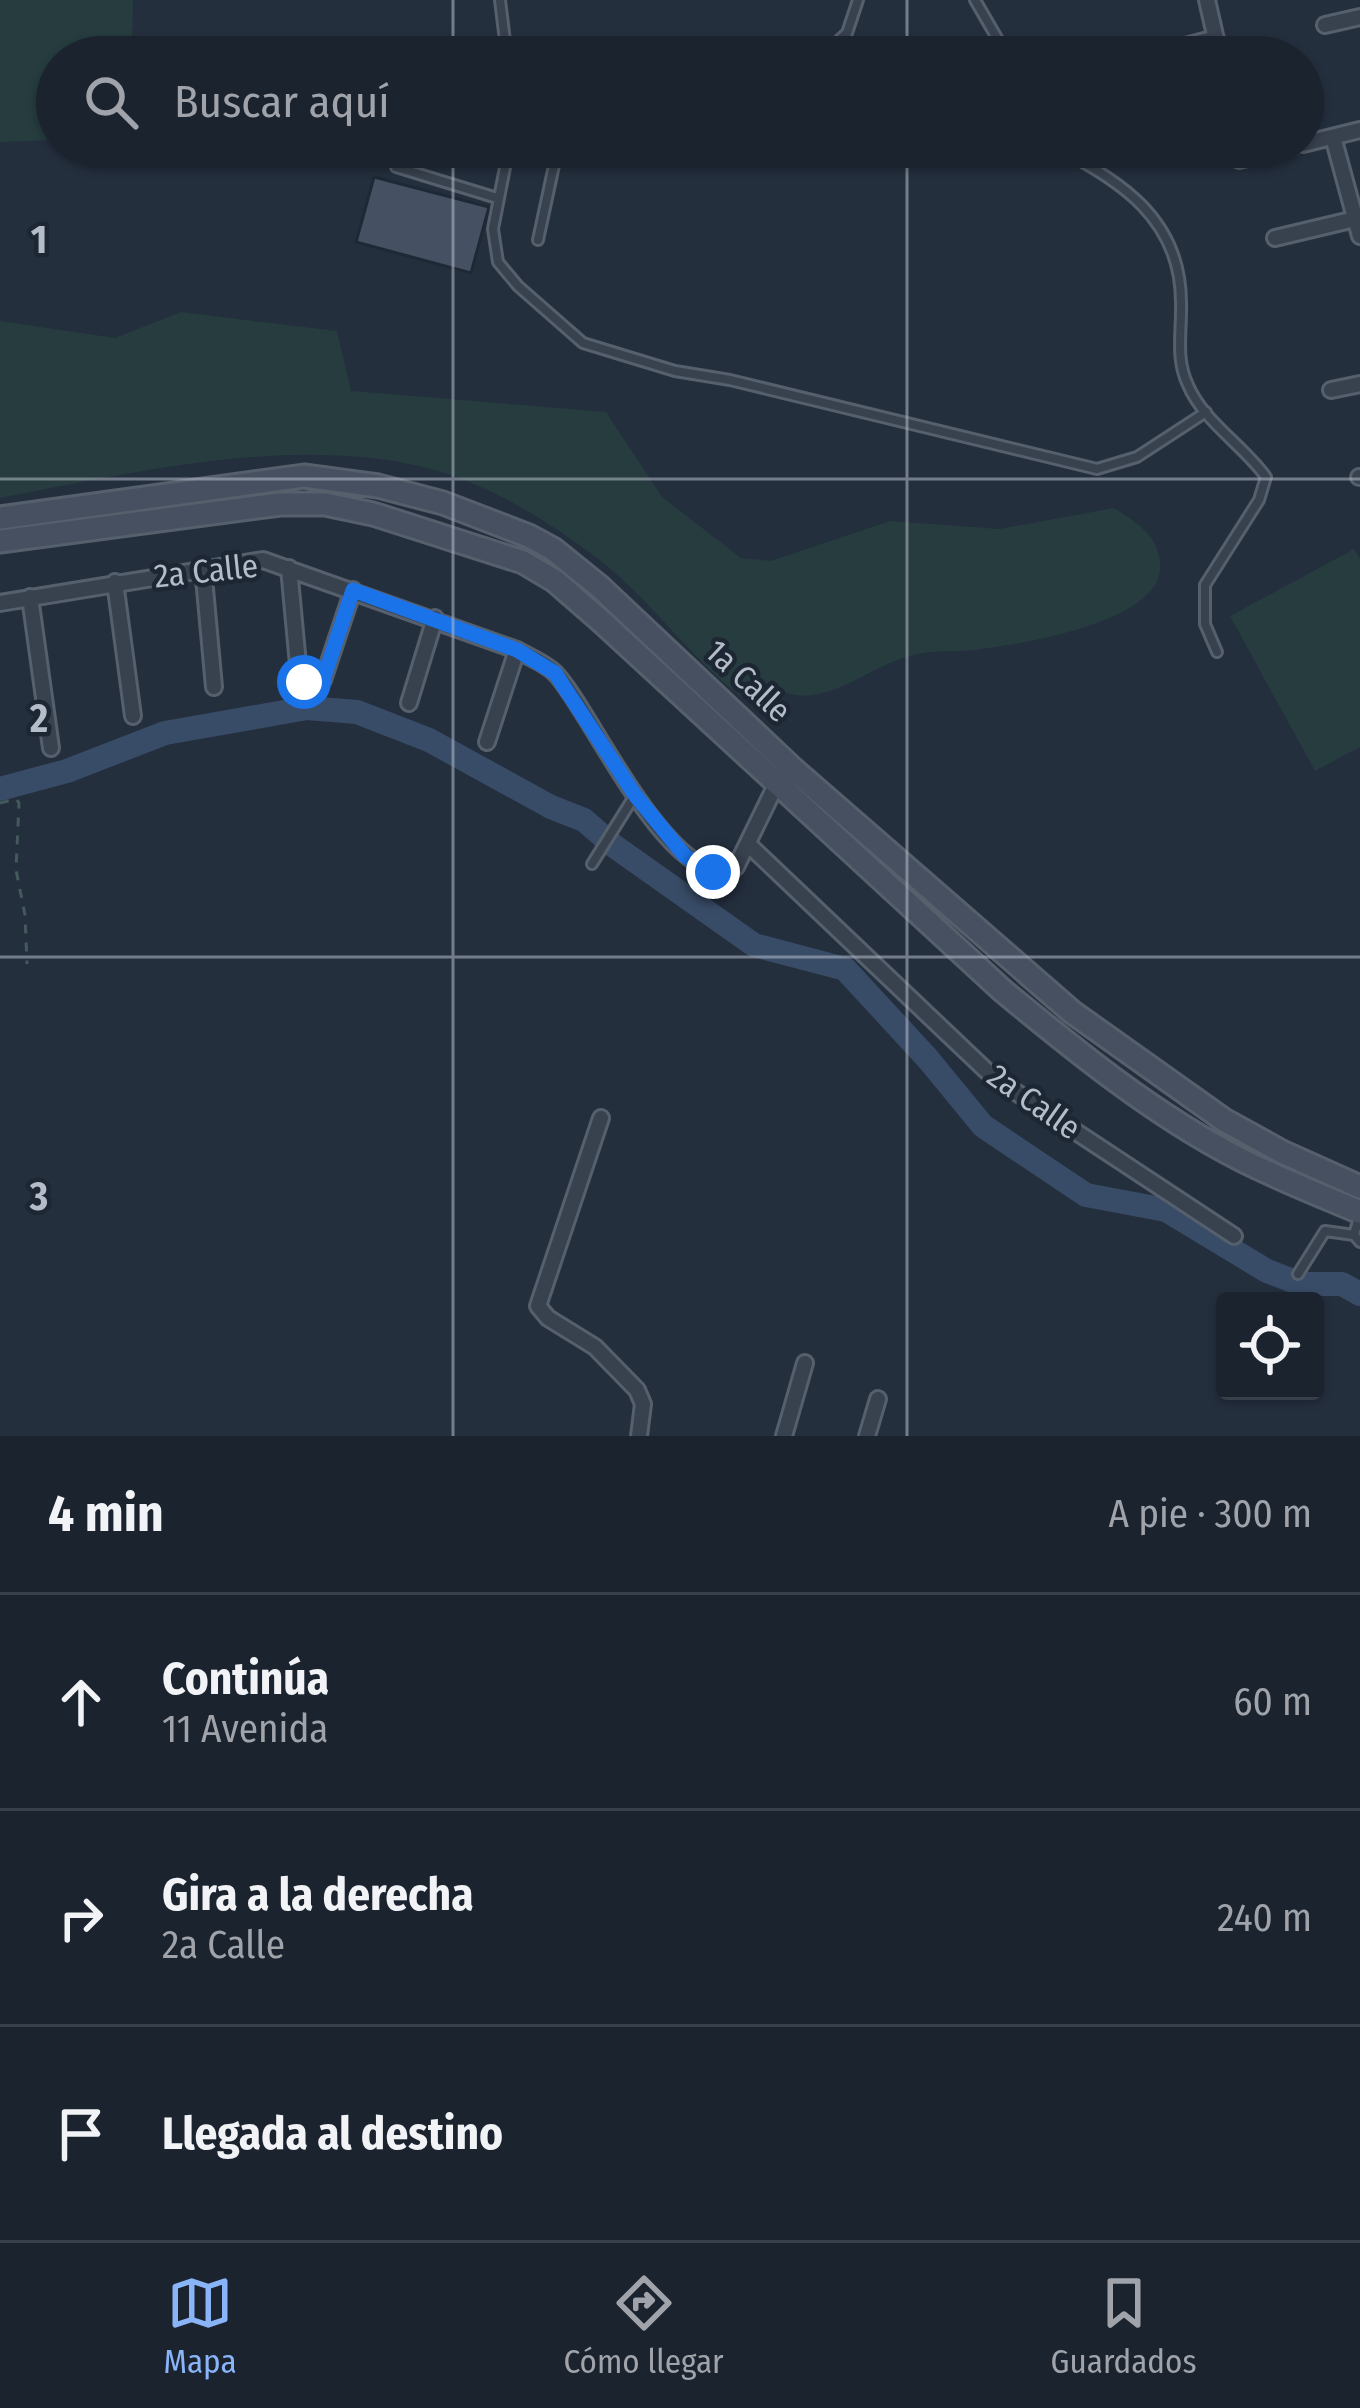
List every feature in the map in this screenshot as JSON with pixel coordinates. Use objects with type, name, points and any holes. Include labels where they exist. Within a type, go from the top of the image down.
[{"type":"main road","name":"1a Calle","points":[[0,518],[304,476],[423,497],[529,536],[600,586],[793,769],[1072,1012],[1224,1120],[1360,1187]]},
{"type":"main road","name":"1a Calle","points":[[0,541],[280,504],[325,504],[388,518],[539,570],[601,621],[1003,992],[1096,1066],[1237,1158],[1360,1212]]},
{"type":"street","points":[[1207,0],[1216,36]]},
{"type":"street","points":[[1325,25],[1360,16]]},
{"type":"street","points":[[1324,139],[1360,130]]},
{"type":"street","points":[[1275,238],[1358,226],[1333,137]]},
{"type":"street","points":[[1331,390],[1360,384]]},
{"type":"street","name":"2a Calle","points":[[0,603],[263,560],[517,650],[555,673],[635,795],[685,856],[713,872],[725,872],[736,867],[749,845],[993,1077],[1234,1236]]},
{"type":"street","points":[[203,567],[214,687]]},
{"type":"street","points":[[290,568],[299,675],[309,685],[323,680],[353,590]]},
{"type":"street","points":[[115,582],[133,716]]},
{"type":"street","points":[[30,597],[51,748]]},
{"type":"street","points":[[410,703],[435,619]]},
{"type":"street","points":[[487,742],[517,650]]},
{"type":"street","points":[[749,845],[776,785]]},
{"type":"street","points":[[601,1118],[538,1306],[548,1318],[595,1347],[637,1390],[643,1404],[638,1436]]},
{"type":"street","points":[[784,1436],[806,1363]]},
{"type":"street","points":[[867,1436],[878,1399]]},
{"type":"lane","points":[[500,0],[504,36]]},
{"type":"lane","points":[[844,36],[858,0]]},
{"type":"lane","points":[[975,0],[996,36]]},
{"type":"lane","points":[[399,168],[497,198]]},
{"type":"lane","points":[[504,168],[493,229],[498,262],[583,343],[613,355],[1096,469],[1137,457],[1206,412]]},
{"type":"lane","points":[[538,240],[553,168]]},
{"type":"lane","points":[[1092,168],[1120,183],[1166,233],[1177,260],[1180,358],[1188,387],[1266,477],[1259,500],[1205,585],[1205,624],[1217,652]]},
{"type":"lane","points":[[592,864],[635,795]]},
{"type":"lane","points":[[1298,1274],[1324,1231],[1357,1238],[1360,1212]]},
{"type":"path","points":[[0,803],[16,799],[19,803],[16,870],[25,915],[27,964]]},
{"type":"green space","points":[[0,0],[133,0],[132,36],[36,36],[36,141],[0,142]]},
{"type":"green space","points":[[181,312],[337,331],[351,391],[606,412],[662,497],[741,558],[771,561],[890,521],[999,529],[1114,508],[1153,540],[1160,570],[1152,589],[1135,605],[1081,628],[994,647],[918,654],[828,692],[792,694],[773,687],[743,698],[617,574],[577,543],[490,491],[419,466],[368,458],[263,456],[155,469],[0,498],[0,321],[115,338]]},
{"type":"green space","points":[[1354,549],[1360,559],[1360,747],[1315,771],[1230,616]]},
{"type":"building","points":[[374,177],[489,207],[471,273],[356,242]]},
{"type":"waterway","points":[[0,789],[67,771],[165,733],[307,708],[357,712],[429,740],[584,820],[754,945],[845,969],[983,1126],[1086,1195],[1166,1210],[1267,1271],[1301,1284],[1342,1284],[1360,1294]]},
{"type":"route","points":[[304,682],[312,685],[323,680],[353,590],[517,650],[555,673],[635,795],[685,856],[713,872]]}]
